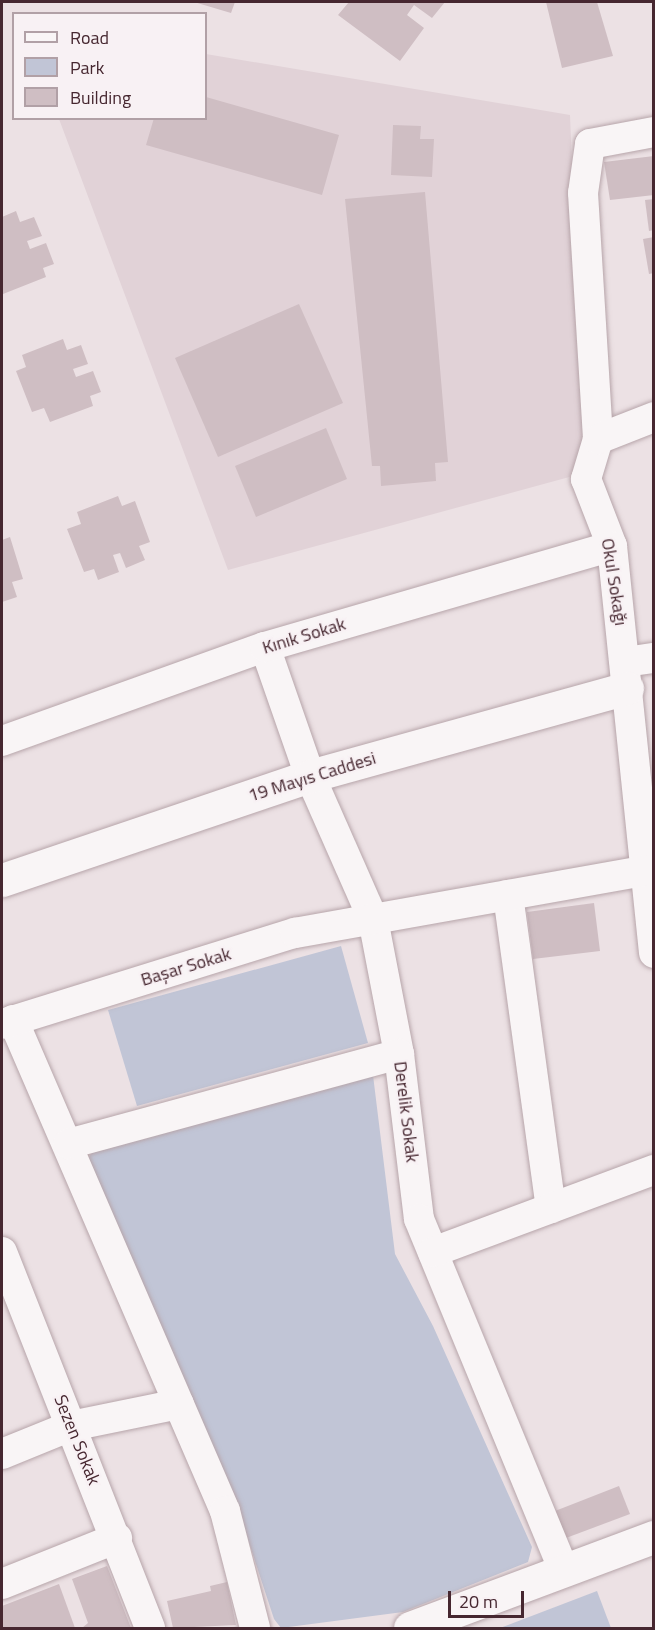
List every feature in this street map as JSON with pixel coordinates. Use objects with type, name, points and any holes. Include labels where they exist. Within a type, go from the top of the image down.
[{"type":"street","name":"Okul Sokağı","points":[[654,132],[590,144],[583,194],[598,439],[586,479],[612,546],[635,669],[654,953]]},
{"type":"street","points":[[598,439],[654,417]]},
{"type":"street","name":"Kınık Sokak","points":[[2,741],[265,647],[612,546]]},
{"type":"street","name":"Derelik Sokak","points":[[265,647],[310,776],[374,919],[399,1054],[419,1219],[564,1570]]},
{"type":"street","name":"19 Mayıs Caddesi","points":[[2,880],[635,669]]},
{"type":"street","name":"Başar Sokak","points":[[7,1022],[295,933],[650,870]]},
{"type":"street","points":[[508,895],[551,1208]]},
{"type":"street","points":[[7,1022],[68,1144],[225,1511],[255,1629]]},
{"type":"street","points":[[68,1144],[399,1054]]},
{"type":"street","points":[[432,1252],[654,1170]]},
{"type":"street","name":"Sezen Sokak","points":[[2,1252],[11,1303],[71,1426],[117,1538],[150,1629]]},
{"type":"street","points":[[2,1454],[71,1426],[180,1404]]},
{"type":"street","points":[[2,1584],[117,1538]]},
{"type":"street","points":[[410,1629],[564,1570],[652,1541]]},
{"type":"shaded area","points":[[207,54],[570,115],[583,444],[573,476],[228,570],[59,120],[207,120]]},
{"type":"green space","points":[[341,946],[368,1043],[137,1106],[108,1010]]},
{"type":"green space","points":[[372,1067],[395,1254],[433,1326],[532,1547],[528,1562],[403,1612],[281,1628],[274,1619],[238,1509],[87,1162],[95,1145]]},
{"type":"green space","points":[[597,1591],[611,1628],[500,1628]]},
{"type":"building","points":[[194,2],[235,2],[231,13]]},
{"type":"building","points":[[349,2],[445,2],[432,18],[414,5],[407,15],[424,28],[400,61],[338,15]]},
{"type":"building","points":[[546,2],[597,2],[613,56],[562,68]]},
{"type":"building","points":[[207,97],[339,135],[322,195],[146,145],[153,120],[207,120]]},
{"type":"building","points":[[393,125],[421,126],[420,139],[434,139],[432,177],[391,175]]},
{"type":"building","points":[[654,156],[654,195],[610,200],[604,162]]},
{"type":"building","points":[[425,192],[448,462],[435,463],[436,481],[381,486],[380,466],[372,466],[345,199]]},
{"type":"building","points":[[654,199],[654,230],[649,231],[645,200]]},
{"type":"building","points":[[16,211],[20,222],[34,217],[42,236],[27,241],[30,249],[46,243],[54,264],[43,268],[46,277],[3,294],[2,217]]},
{"type":"building","points":[[654,237],[654,273],[649,274],[643,239]]},
{"type":"building","points":[[299,304],[343,403],[218,457],[175,358]]},
{"type":"building","points":[[63,339],[67,350],[81,345],[88,364],[73,369],[76,377],[93,371],[101,392],[90,396],[93,406],[50,422],[44,408],[32,412],[16,371],[26,367],[22,355]]},
{"type":"building","points":[[326,428],[347,479],[256,517],[235,466]]},
{"type":"building","points":[[118,496],[122,506],[135,501],[150,542],[139,546],[145,560],[126,568],[120,553],[113,555],[119,572],[98,580],[94,569],[84,572],[67,529],[81,524],[77,512]]},
{"type":"building","points":[[10,537],[23,579],[12,582],[17,597],[2,602],[2,540]]},
{"type":"building","points":[[594,903],[600,951],[533,959],[527,912]]},
{"type":"building","points":[[619,1486],[630,1514],[566,1538],[555,1511]]},
{"type":"building","points":[[107,1566],[131,1628],[82,1628],[88,1623],[72,1579]]},
{"type":"building","points":[[227,1582],[236,1625],[173,1628],[167,1601],[211,1591],[210,1586]]},
{"type":"building","points":[[59,1584],[75,1628],[2,1628],[2,1606]]}]
